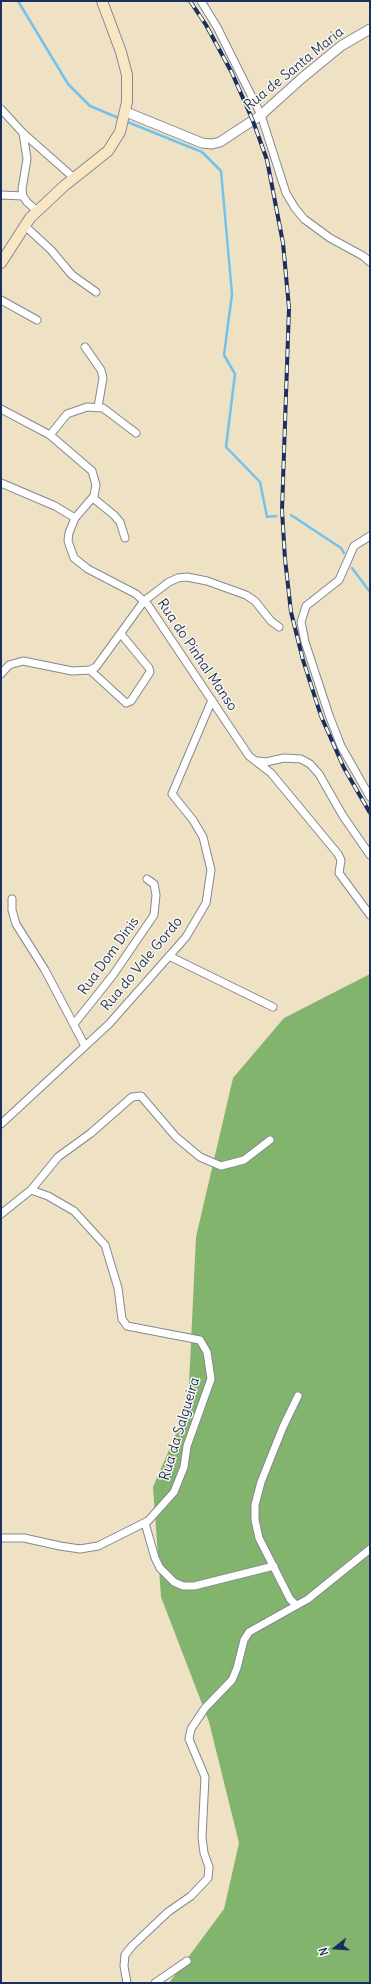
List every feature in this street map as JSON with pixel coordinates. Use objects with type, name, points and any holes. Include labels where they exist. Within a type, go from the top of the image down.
[{"type":"main road","points":[[1,263],[24,225],[37,211],[74,178],[108,151],[115,142],[124,118],[128,92],[126,70],[102,1]]},
{"type":"street","points":[[201,1],[217,27],[261,115],[284,188],[295,208],[304,219],[330,238],[363,256],[370,262]]},
{"type":"street","name":"Rua de Santa Maria","points":[[124,118],[193,140],[212,144],[220,142],[261,115],[320,62],[341,46],[370,29]]},
{"type":"street","points":[[1,109],[23,133],[74,178]]},
{"type":"street","points":[[1,121],[10,119]]},
{"type":"street","points":[[23,133],[27,159],[23,178],[23,196],[37,211]]},
{"type":"street","points":[[1,195],[23,196]]},
{"type":"street","points":[[24,225],[51,250],[72,275],[96,292]]},
{"type":"street","points":[[1,300],[37,320]]},
{"type":"street","points":[[85,347],[95,359],[103,378],[98,407]]},
{"type":"street","points":[[50,435],[67,414],[82,407],[103,408],[136,433]]},
{"type":"street","points":[[1,408],[50,435],[92,471],[96,485],[93,498],[114,515],[120,522],[125,538]]},
{"type":"street","points":[[1,483],[55,506],[75,518]]},
{"type":"street","name":"Rua do Pinhal Manso","points":[[93,498],[75,518],[68,541],[74,558],[88,569],[136,594],[144,601],[249,756],[258,761],[286,790],[338,854],[341,860],[339,874],[370,916]]},
{"type":"street","points":[[370,536],[354,546],[339,580],[306,606],[301,622],[305,642],[331,721],[354,772],[370,797]]},
{"type":"street","points":[[1,674],[9,665],[23,661],[72,671],[90,670],[100,664],[144,601],[169,582],[178,578],[187,577],[200,580],[230,588],[246,595],[255,601],[271,621],[279,627]]},
{"type":"street","points":[[90,670],[126,703],[131,701],[150,672],[149,668],[121,634]]},
{"type":"street","name":"Rua do Vale Gordo","points":[[1,1124],[109,1024],[186,937],[206,903],[211,870],[203,836],[194,820],[172,794],[212,700]]},
{"type":"street","points":[[258,761],[266,762],[284,758],[301,759],[310,764],[319,774],[343,816],[370,855]]},
{"type":"street","name":"Rua Dom Dinis","points":[[74,1024],[113,975],[154,915],[156,895],[154,884],[147,879]]},
{"type":"street","points":[[12,899],[12,910],[16,924],[45,970],[85,1046]]},
{"type":"street","points":[[169,956],[273,1007]]},
{"type":"street","points":[[1,1214],[31,1190],[58,1157],[91,1133],[132,1097],[141,1096],[176,1137],[200,1157],[221,1166],[244,1160],[270,1140]]},
{"type":"street","name":"Rua da Salgueira","points":[[1,1538],[24,1538],[80,1549],[98,1546],[148,1521],[174,1492],[184,1467],[187,1446],[211,1379],[207,1352],[200,1340],[127,1326],[122,1319],[118,1288],[105,1245],[74,1211],[48,1196],[31,1190]]},
{"type":"street","points":[[296,1605],[290,1599],[259,1538],[255,1520],[255,1505],[283,1427],[298,1396]]},
{"type":"street","points":[[145,1523],[155,1558],[160,1568],[174,1582],[183,1586],[194,1586],[274,1566]]},
{"type":"street","points":[[127,1983],[124,1966],[125,1955],[132,1946],[168,1912],[191,1896],[208,1878],[209,1867],[204,1853],[202,1837],[205,1777],[189,1739],[191,1729],[205,1708],[232,1680],[237,1668],[244,1640],[249,1632],[308,1599],[370,1549]]},
{"type":"street","points":[[155,1983],[187,1961]]},
{"type":"green space","points":[[370,974],[370,1983],[169,1983],[224,1909],[239,1843],[209,1722],[161,1597],[153,1487],[188,1406],[196,1237],[233,1078],[284,1018]]},
{"type":"waterway","points":[[18,1],[68,84],[90,106],[121,119]]},
{"type":"waterway","points":[[125,121],[202,152],[221,171],[232,294],[224,355],[235,374],[226,447],[260,482],[267,517],[276,516]]},
{"type":"waterway","points":[[291,515],[341,548],[344,553]]},
{"type":"waterway","points":[[352,568],[370,592]]},
{"type":"railway","points":[[190,1],[206,25],[232,73],[253,121],[267,160],[283,243],[289,308],[282,510],[285,559],[291,612],[303,660],[321,716],[344,768],[370,813]]}]
